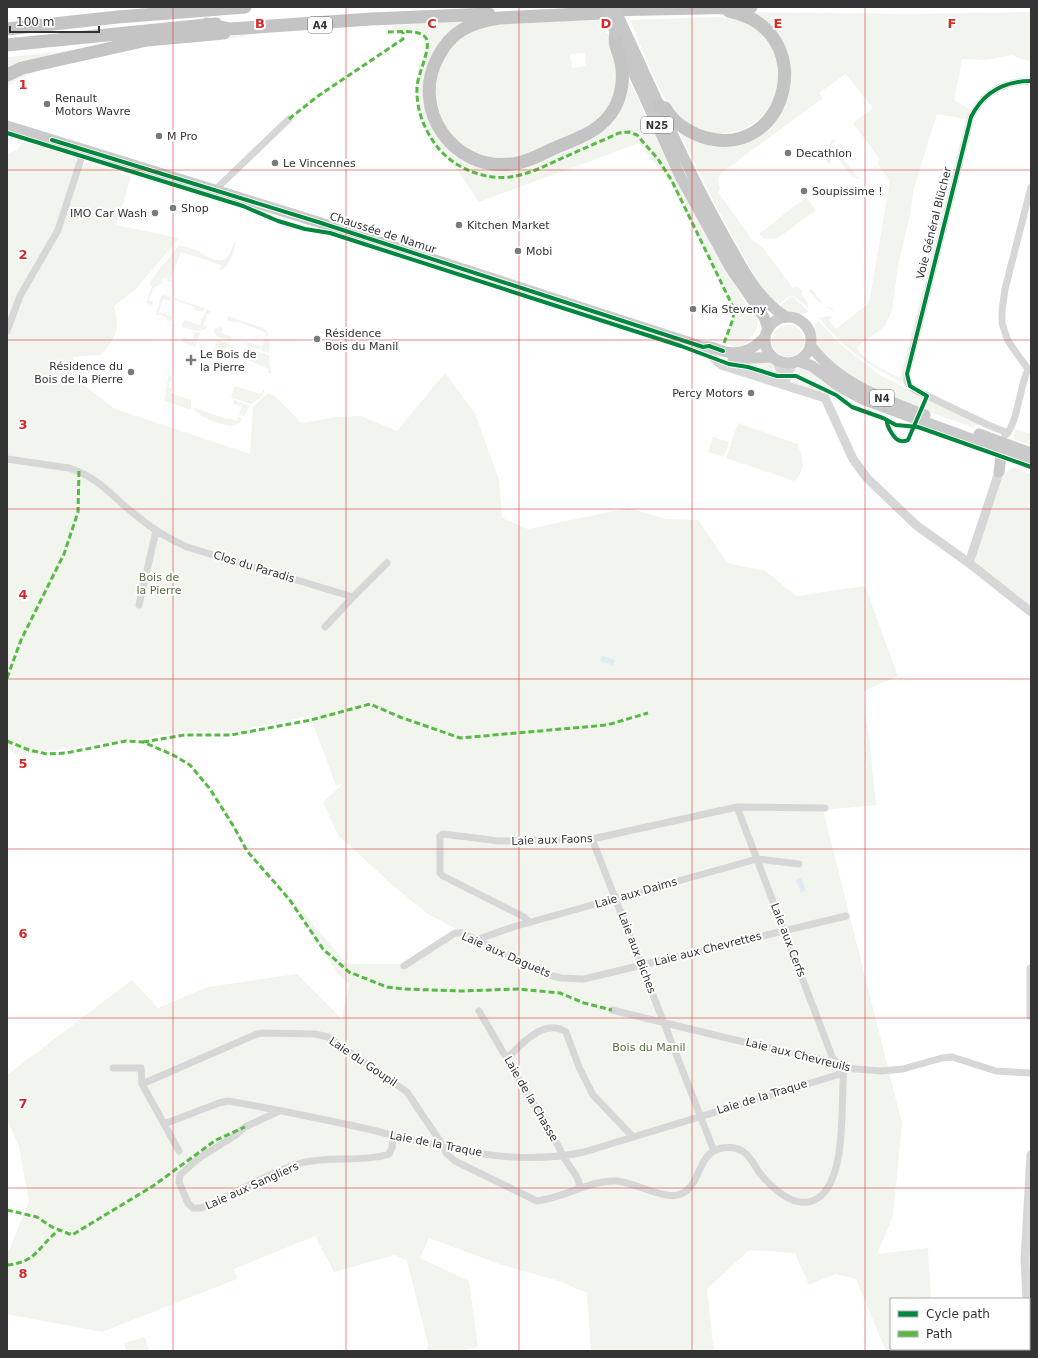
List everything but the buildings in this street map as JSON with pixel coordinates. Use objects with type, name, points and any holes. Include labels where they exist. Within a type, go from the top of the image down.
[{"type":"highway","points":[[118,17],[137,7]]},
{"type":"highway","points":[[7,29],[118,17],[245,7]]},
{"type":"highway","points":[[7,45],[207,24],[336,15],[497,7]]},
{"type":"highway","points":[[660,106],[665,108],[670,116],[682,127],[696,135],[710,139],[726,140],[743,137],[755,131],[774,113],[784,87],[786,72],[783,56],[776,42],[767,30],[757,22],[741,14],[713,7]]},
{"type":"highway","points":[[207,24],[230,29],[371,19],[610,8],[751,7]]},
{"type":"highway","points":[[610,8],[603,13],[499,18],[482,21],[460,30],[440,52],[430,78],[429,94],[436,123],[443,135],[459,151],[470,158],[497,164],[512,164],[525,160],[584,136],[596,129],[605,120],[615,107],[621,93],[623,79],[622,64],[614,40],[621,33]]},
{"type":"highway","name":"N25","points":[[610,8],[680,176],[731,269],[764,317],[767,333]]},
{"type":"highway","name":"A4","points":[[7,75],[22,68],[147,40],[358,23],[371,19]]},
{"type":"highway","name":"N25","points":[[621,33],[660,106],[688,168],[748,276],[772,308],[786,317]]},
{"type":"main road","name":"Chaussée de Namur","points":[[7,126],[544,294],[731,358],[774,359],[812,366],[840,387],[862,399],[998,445]]},
{"type":"main road","name":"Chaussée de Namur","points":[[705,350],[709,346],[730,352],[743,352],[754,348],[778,320],[786,317]]},
{"type":"main road","points":[[786,317],[796,319],[805,324],[810,332],[811,346],[808,353],[796,362]]},
{"type":"main road","points":[[767,333],[766,345],[774,359]]},
{"type":"main road","name":"Chaussée de Namur","points":[[811,346],[836,372],[861,388],[1014,451],[1031,461]]},
{"type":"main road","points":[[998,445],[1001,457],[999,472]]},
{"type":"main road","name":"Chaussée de Namur","points":[[1014,451],[1031,453]]},
{"type":"main road","points":[[999,472],[1014,451]]},
{"type":"street","name":"Voie Général Blücher","points":[[1008,433],[913,389],[907,382],[907,374],[971,117],[981,101],[998,88],[1011,83],[1031,80]]},
{"type":"street","points":[[215,190],[289,119]]},
{"type":"street","points":[[7,330],[20,296],[58,230],[84,150]]},
{"type":"street","points":[[998,445],[1008,433],[1014,421],[1022,380],[1029,370],[1008,341],[1002,323],[1002,311],[1005,289],[1031,187]]},
{"type":"street","points":[[705,350],[721,365],[826,398],[853,459],[867,478],[916,525],[970,563],[1031,612]]},
{"type":"street","points":[[774,359],[786,385]]},
{"type":"street","points":[[786,385],[786,376],[796,362]]},
{"type":"street","points":[[1008,433],[1014,451]]},
{"type":"street","name":"Clos du Paradis","points":[[7,459],[69,468],[93,478],[109,489],[136,516],[156,531],[187,547],[353,598]]},
{"type":"street","points":[[970,563],[999,472]]},
{"type":"street","points":[[139,605],[156,531]]},
{"type":"street","points":[[325,628],[387,563]]},
{"type":"street","name":"Laie aux Faons","points":[[529,922],[524,917],[513,911],[443,876],[440,873],[440,836],[443,834],[499,841],[592,839],[737,807],[825,808]]},
{"type":"street","name":"Laie aux Cerfs","points":[[737,807],[833,1059],[844,1068]]},
{"type":"street","name":"Laie aux Biches","points":[[592,839],[617,899],[698,1113],[701,1116],[714,1151]]},
{"type":"street","name":"Laie aux Daims","points":[[476,940],[529,922],[617,899],[757,859],[799,864]]},
{"type":"street","name":"Laie aux Chevrettes","points":[[570,979],[592,978],[846,916]]},
{"type":"street","name":"Laie aux Daguets","points":[[404,966],[455,933],[462,933],[549,974],[570,979]]},
{"type":"street","points":[[1031,969],[1031,1016]]},
{"type":"street","name":"Laie aux Chevreuils","points":[[612,1010],[832,1062],[844,1068],[893,1070],[952,1057],[996,1071],[1031,1073]]},
{"type":"street","name":"Laie de la Chasse","points":[[479,1011],[560,1149],[562,1156],[574,1171],[580,1183],[580,1188]]},
{"type":"street","points":[[507,1058],[534,1034],[548,1028],[562,1029],[566,1032],[579,1067],[593,1095],[632,1136]]},
{"type":"street","name":"Laie du Goupil","points":[[142,1084],[257,1034],[315,1034],[328,1037],[407,1092],[444,1147],[446,1153],[455,1161],[537,1201],[580,1188],[616,1181],[668,1195],[679,1195],[689,1187],[701,1163],[714,1151]]},
{"type":"street","points":[[113,1068],[141,1068],[142,1084],[179,1152]]},
{"type":"street","points":[[714,1151],[728,1148],[742,1151],[750,1157],[764,1178],[784,1196],[800,1202],[814,1201],[828,1188],[837,1166],[844,1068]]},
{"type":"street","name":"Laie de la Traque","points":[[164,1124],[228,1101],[444,1147],[502,1156],[562,1156],[837,1075],[844,1068]]},
{"type":"street","name":"Laie aux Sangliers","points":[[279,1111],[245,1127],[236,1135],[199,1158],[185,1169],[179,1177],[184,1195],[191,1206],[201,1208],[270,1175],[303,1163],[348,1160],[389,1154],[392,1148],[393,1135]]},
{"type":"street","points":[[1027,1298],[1025,1260],[1031,1155]]},
{"type":"green space","points":[[744,12],[907,14],[1031,12],[1031,61],[1012,55],[986,60],[962,59],[954,100],[971,110],[963,134],[927,277],[903,383],[879,370],[857,355],[837,338],[819,318],[827,316],[833,317],[829,320],[836,329],[869,303],[890,181],[877,163],[880,160],[853,123],[873,108],[846,74],[819,93],[823,98],[721,173],[718,178],[720,190],[718,192],[753,241],[764,249],[793,288],[797,286],[803,292],[801,294],[808,303],[808,308],[794,296],[788,297],[777,306],[761,288],[718,210],[677,128],[745,140],[788,91],[791,63],[779,36],[772,29]],"holes":[[[937,114],[966,119],[900,378],[870,362],[856,348],[885,326],[892,311],[898,266],[911,210],[913,191]]]},
{"type":"green space","points":[[718,17],[745,22],[765,37],[775,54],[779,72],[777,90],[770,107],[757,121],[740,130],[719,133],[706,132],[693,128],[676,115],[660,90],[630,20]]},
{"type":"green space","points":[[478,19],[440,47],[433,124],[489,167],[590,137],[628,78],[674,176],[739,292],[752,312],[759,318],[756,331],[744,346],[736,347],[725,343],[736,314],[735,308],[696,229],[694,230],[670,182],[639,143],[479,202],[458,171],[435,148],[421,124],[415,88],[419,66],[426,51],[426,45],[417,32],[393,31],[392,26]]},
{"type":"green space","points":[[549,20],[600,20],[606,34],[608,34],[613,51],[617,84],[612,101],[606,110],[595,120],[582,129],[550,145],[535,151],[505,159],[486,157],[471,152],[452,136],[435,104],[434,88],[440,64],[455,42],[463,36],[476,30],[510,23]],"holes":[[[585,53],[586,66],[572,68],[570,54]]]},
{"type":"green space","points":[[245,35],[244,37],[128,49],[36,71],[16,80],[7,88],[7,77],[17,72],[127,46]]},
{"type":"green space","points":[[78,50],[7,71],[7,57]]},
{"type":"green space","points":[[833,139],[836,141],[832,144],[857,177],[861,175],[860,178],[857,179],[852,177],[832,150],[830,142]]},
{"type":"green space","points":[[24,141],[73,156],[76,158],[76,165],[83,167],[85,163],[88,163],[131,177],[116,225],[179,238],[136,289],[114,306],[117,321],[116,332],[111,342],[101,355],[72,357],[82,373],[82,384],[115,409],[250,454],[253,407],[267,394],[274,395],[302,423],[336,417],[361,416],[397,431],[445,373],[475,413],[499,480],[502,518],[528,529],[629,508],[666,519],[698,520],[727,563],[765,571],[797,596],[865,586],[898,676],[864,691],[865,715],[869,736],[876,805],[823,810],[902,1123],[893,1216],[877,1254],[928,1248],[931,1298],[890,1298],[890,1350],[909,1351],[886,1351],[856,1279],[835,1274],[809,1285],[795,1253],[749,1250],[707,1289],[714,1351],[591,1351],[587,1293],[559,1281],[499,1264],[429,1238],[420,1258],[469,1281],[478,1347],[458,1351],[427,1351],[428,1344],[407,1261],[395,1255],[334,1272],[315,1236],[234,1269],[237,1279],[102,1332],[7,1314],[7,1251],[9,1251],[29,1201],[19,1147],[7,1119],[7,1075],[132,980],[158,1008],[208,987],[297,974],[342,1019],[349,983],[338,974],[280,885],[347,964],[402,964],[456,929],[428,914],[390,883],[338,835],[323,802],[343,784],[336,785],[310,716],[236,731],[183,732],[18,755],[7,748],[7,154],[17,150]]},
{"type":"green space","points":[[823,148],[831,159],[830,165],[818,151]]},
{"type":"green space","points":[[806,197],[816,210],[778,238],[765,239],[759,234]]},
{"type":"green space","points":[[235,240],[235,247],[232,256],[225,268],[222,270],[220,270],[221,265],[181,252],[170,280],[175,282],[168,282],[167,277],[161,279],[162,284],[153,288],[149,301],[153,301],[152,305],[146,303],[152,286],[150,285],[151,280],[179,245],[200,251],[201,254],[214,259],[223,260],[227,258]]},
{"type":"green space","points":[[812,289],[824,306],[809,291]]},
{"type":"green space","points":[[162,294],[171,297],[170,301],[163,299],[159,312],[172,316],[171,321],[167,320],[167,317],[158,316],[156,314]]},
{"type":"green space","points":[[793,297],[809,311],[802,315],[798,315],[789,314],[777,309],[789,298]]},
{"type":"green space","points":[[174,298],[205,308],[203,312],[195,310],[195,307],[174,300]]},
{"type":"green space","points":[[830,306],[834,311],[830,309],[827,308]]},
{"type":"green space","points":[[206,309],[212,311],[206,315],[207,318],[203,324],[204,326],[207,325],[206,329],[200,331],[182,327],[184,320],[200,325]]},
{"type":"green space","points":[[228,316],[263,328],[267,331],[269,337],[266,336],[267,333],[236,321],[235,323],[227,320]]},
{"type":"green space","points":[[818,320],[839,343],[878,374],[922,397],[921,405],[925,406],[927,400],[978,423],[980,426],[975,425],[974,428],[910,405],[868,386],[849,374],[831,361],[815,345],[814,327]]},
{"type":"green space","points":[[788,325],[797,328],[801,332],[804,341],[801,350],[797,354],[788,357],[779,354],[775,350],[772,341],[775,332],[779,328]]},
{"type":"green space","points":[[221,327],[223,328],[221,333],[232,337],[231,341],[218,337],[214,332],[215,329]]},
{"type":"green space","points":[[195,332],[200,333],[195,347],[182,342],[183,337],[192,340]]},
{"type":"green space","points":[[265,338],[270,339],[269,353],[246,345],[247,342],[262,347]]},
{"type":"green space","points":[[217,340],[230,344],[229,348],[226,347],[225,350],[227,351],[226,357],[213,352]]},
{"type":"green space","points":[[246,348],[269,355],[271,374],[268,373],[269,369],[243,358]]},
{"type":"green space","points":[[723,360],[736,362],[770,362],[773,363],[778,374]]},
{"type":"green space","points":[[796,367],[809,369],[856,405],[888,416],[887,418],[854,405],[838,394],[797,374],[789,373],[791,369]]},
{"type":"green space","points":[[168,374],[172,378],[168,387],[172,389],[170,393],[191,400],[191,410],[165,401]]},
{"type":"green space","points":[[789,377],[802,380],[829,393],[849,407],[842,405],[829,396],[793,384]]},
{"type":"green space","points":[[235,386],[261,394],[263,389],[265,390],[260,398],[251,404],[231,397]]},
{"type":"green space","points":[[234,400],[250,406],[244,416],[239,415],[242,407],[233,404]]},
{"type":"green space","points":[[193,407],[227,419],[237,421],[238,417],[243,419],[234,426],[228,426],[204,417]]},
{"type":"green space","points":[[738,423],[797,444],[803,463],[801,472],[795,481],[726,458]]},
{"type":"green space","points":[[1015,429],[1031,434],[1031,445],[1014,439]]},
{"type":"green space","points":[[713,437],[729,442],[724,457],[708,452]]},
{"type":"green space","points":[[1013,467],[1031,474],[1031,607],[976,564],[974,559],[1000,481]]},
{"type":"green space","points":[[145,1337],[149,1351],[126,1351],[124,1343]]},
{"type":"shaded area","points":[[602,656],[615,660],[613,665],[600,661]]},
{"type":"shaded area","points":[[801,878],[806,890],[801,893],[796,880]]},
{"type":"marked path","points":[[388,32],[414,32],[419,33],[426,38],[426,55],[419,76],[417,88],[418,104],[422,120],[439,149],[453,162],[471,171],[490,177],[516,176],[540,168],[619,133],[629,132],[637,135],[658,159],[672,181],[734,309],[733,319],[724,343]]},
{"type":"marked path","points":[[289,119],[318,96],[403,39],[403,32]]},
{"type":"marked path","points":[[7,678],[21,640],[64,554],[78,512],[79,471]]},
{"type":"marked path","points":[[143,742],[184,735],[231,735],[311,720],[370,704],[400,717],[460,738],[607,725],[648,713]]},
{"type":"marked path","points":[[7,741],[29,750],[47,754],[66,753],[126,741],[143,742],[173,755],[190,765],[210,789],[247,851],[289,899],[323,949],[349,972],[387,987],[462,991],[518,989],[560,993],[584,1003],[612,1010]]},
{"type":"marked path","points":[[7,1210],[37,1217],[52,1227],[72,1235],[153,1186],[216,1140],[245,1127]]},
{"type":"marked path","points":[[7,1265],[25,1261],[31,1257],[59,1230]]},
{"type":"cycle path","points":[[887,420],[892,434],[898,440],[908,440],[927,396],[910,386],[907,374],[971,117],[982,101],[995,90],[1012,83],[1031,81]]},
{"type":"cycle path","points":[[7,133],[243,206],[278,221],[305,229],[330,233],[681,346],[729,364],[748,367],[777,376],[796,376],[836,395],[852,407],[883,418],[896,425],[918,427],[1031,467]]},
{"type":"cycle path","points":[[52,140],[318,222],[703,347],[709,346],[723,351]]},
{"type":"place","name":"Renault Motors Wavre","points":[[47,104]]},
{"type":"place","name":"M Pro","points":[[159,136]]},
{"type":"place","name":"Decathlon","points":[[788,153]]},
{"type":"place","name":"Le Vincennes","points":[[275,163]]},
{"type":"place","name":"Soupissime !","points":[[804,191]]},
{"type":"place","name":"Shop","points":[[173,208]]},
{"type":"place","name":"IMO Car Wash","points":[[155,213]]},
{"type":"place","name":"Kitchen Market","points":[[459,225]]},
{"type":"place","name":"Mobi","points":[[518,251]]},
{"type":"place","name":"Kia Steveny","points":[[693,309]]},
{"type":"place","name":"Résidence Bois du Manil","points":[[317,339]]},
{"type":"place","name":"Le Bois de la Pierre","points":[[191,360]]},
{"type":"place","name":"Résidence du Bois de la Pierre","points":[[131,372]]},
{"type":"place","name":"Percy Motors","points":[[751,393]]},
{"type":"park label","name":"Bois de la Pierre","points":[[159,583]]},
{"type":"park label","name":"Bois du Manil","points":[[649,1047]]}]
